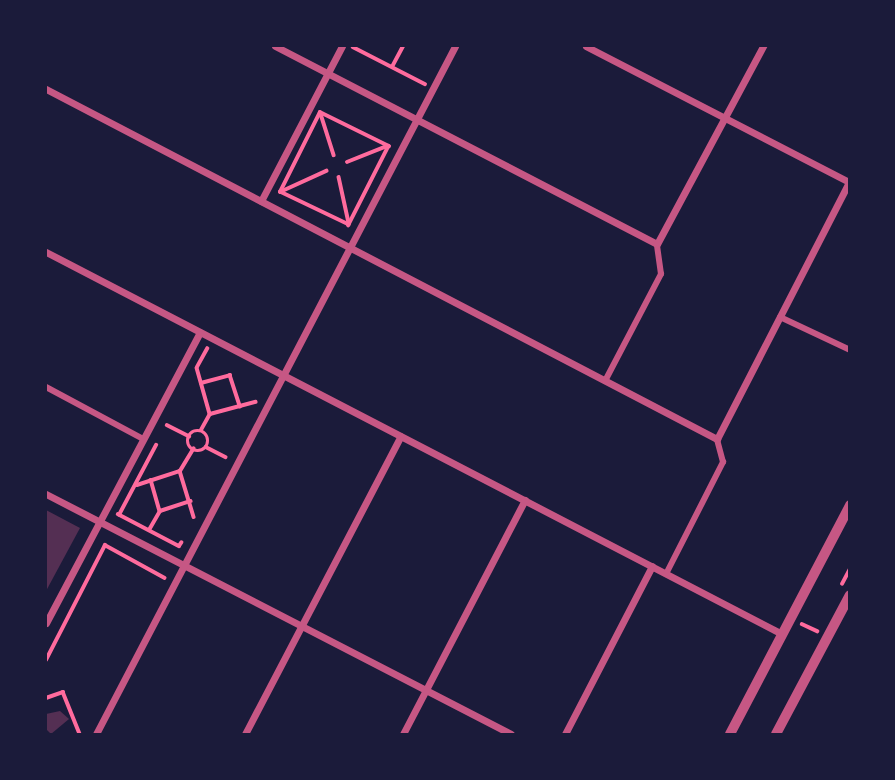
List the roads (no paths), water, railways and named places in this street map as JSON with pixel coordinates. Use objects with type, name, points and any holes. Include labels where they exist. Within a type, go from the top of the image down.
[{"type":"street","points":[[275,46],[657,244]]},
{"type":"street","points":[[261,201],[342,46]]},
{"type":"street","points":[[96,734],[455,46]]},
{"type":"street","points":[[586,46],[849,182],[717,439],[723,462],[666,574]]},
{"type":"street","points":[[605,381],[661,274],[657,244],[763,46]]},
{"type":"street","points":[[46,89],[717,439]]},
{"type":"street","points":[[46,252],[782,634]]},
{"type":"street","points":[[780,317],[849,350]]},
{"type":"street","points":[[46,623],[200,332]]},
{"type":"street","points":[[46,387],[143,439]]},
{"type":"street","points":[[245,734],[401,436]]},
{"type":"street","points":[[46,494],[511,734]]},
{"type":"street","points":[[403,734],[524,500]]},
{"type":"street","points":[[730,734],[849,505]]},
{"type":"street","points":[[565,734],[652,566]]},
{"type":"street","points":[[776,734],[849,595]]}]
